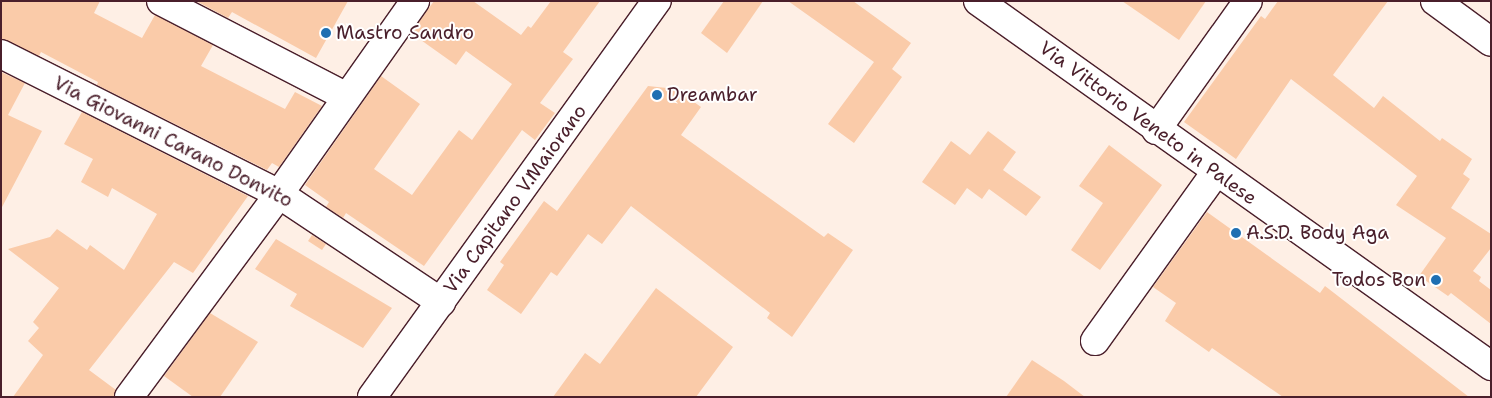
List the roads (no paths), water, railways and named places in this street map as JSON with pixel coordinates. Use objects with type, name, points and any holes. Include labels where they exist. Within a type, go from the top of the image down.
[{"type":"street","points":[[161,1],[347,97]]},
{"type":"street","points":[[130,397],[279,194],[415,1]]},
{"type":"street","name":"Via Capitano V.Maiorano","points":[[372,397],[657,1]]},
{"type":"street","name":"Via Vittorio Veneto in Palese","points":[[978,1],[1156,130],[1491,366]]},
{"type":"street","points":[[1156,130],[1248,1]]},
{"type":"street","points":[[1435,1],[1491,42]]},
{"type":"street","name":"Via Giovanni Carano Donvito","points":[[1,54],[279,194],[441,302]]},
{"type":"street","points":[[1095,341],[1216,172]]},
{"type":"place","name":"Mastro Sandro","points":[[326,33]]},
{"type":"place","name":"Dreambar","points":[[657,95]]},
{"type":"place","name":"A.S.D. Body Aga","points":[[1236,233]]},
{"type":"place","name":"Todos Bon","points":[[1436,280]]}]
